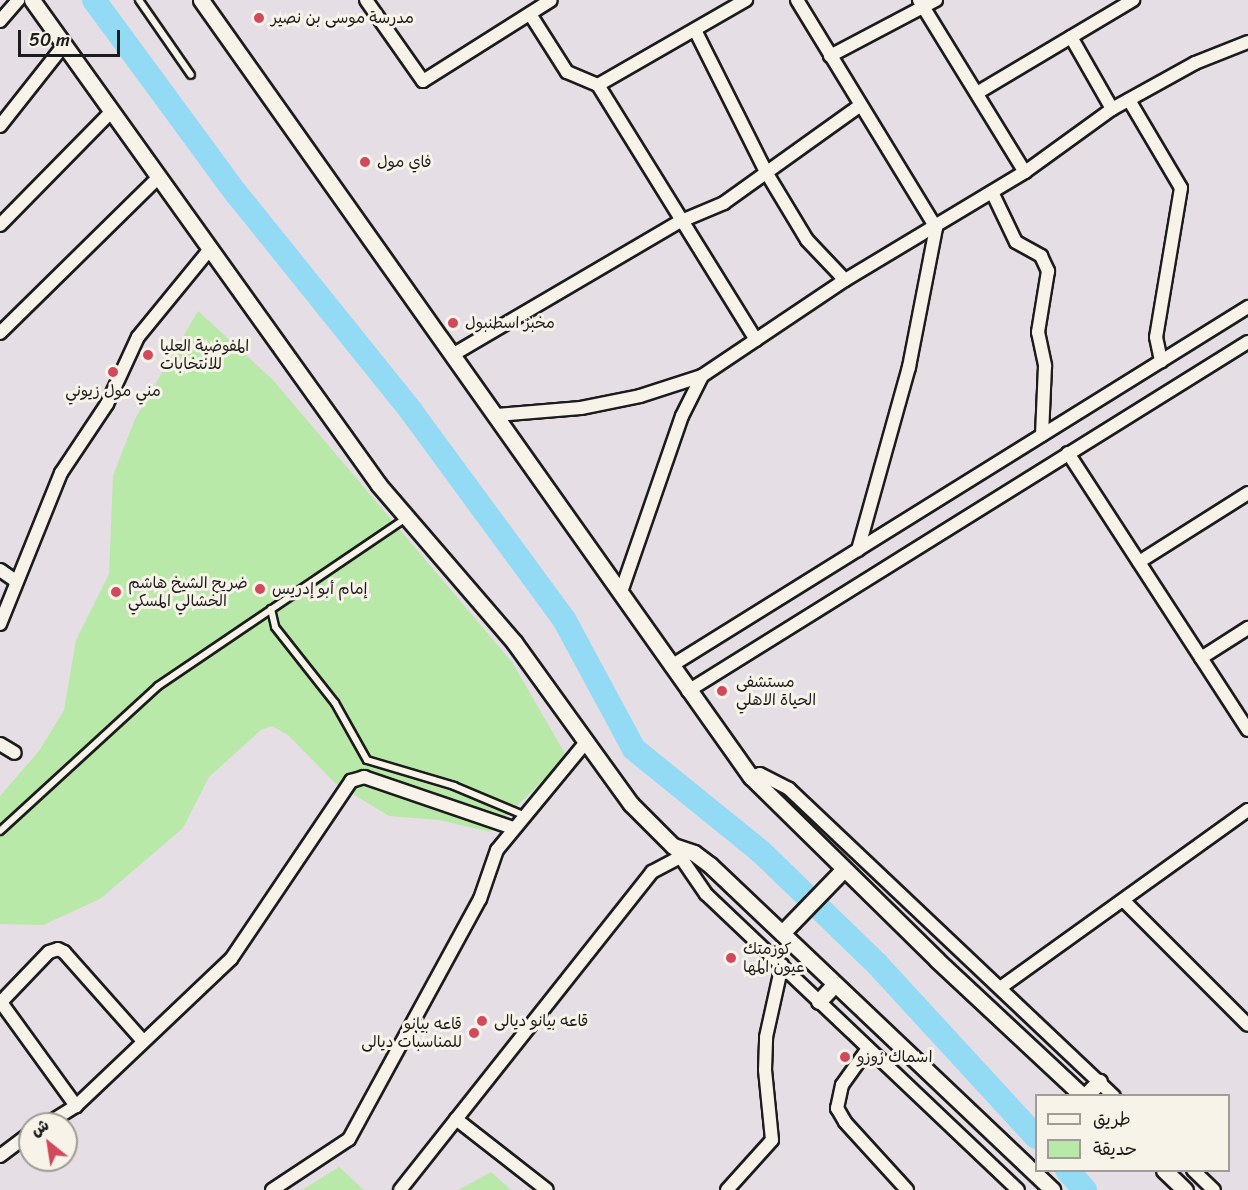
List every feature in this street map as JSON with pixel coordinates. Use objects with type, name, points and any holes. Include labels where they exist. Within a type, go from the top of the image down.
[{"type":"street","points":[[0,21],[18,0]]},
{"type":"street","points":[[32,0],[379,485],[514,642],[631,804],[676,852],[695,882],[867,1050],[1018,1190]]},
{"type":"street","points":[[201,0],[454,354],[688,691],[751,777],[843,870],[1083,1094]]},
{"type":"street","points":[[366,0],[423,81],[551,0]]},
{"type":"street","points":[[598,85],[746,0]]},
{"type":"street","points":[[796,0],[936,228],[909,367],[858,550]]},
{"type":"street","points":[[830,56],[921,4],[936,0]]},
{"type":"street","points":[[977,93],[1133,0]]},
{"type":"street","points":[[921,4],[1025,172]]},
{"type":"street","points":[[530,15],[567,72],[598,85],[679,222],[756,340]]},
{"type":"street","points":[[694,30],[766,172],[807,240],[845,280]]},
{"type":"street","points":[[1071,37],[1112,109]]},
{"type":"street","points":[[497,415],[581,408],[640,396],[702,376],[845,280],[936,228],[1025,172],[1112,109],[1195,63],[1248,42]]},
{"type":"street","points":[[0,126],[64,45]]},
{"type":"street","points":[[1129,100],[1181,188],[1156,337],[1161,361]]},
{"type":"street","points":[[454,354],[679,222],[724,203],[861,105]]},
{"type":"street","points":[[0,225],[112,111]]},
{"type":"street","points":[[0,333],[159,177]]},
{"type":"street","points":[[992,192],[1016,242],[1041,256],[1048,270],[1038,332],[1045,366],[1042,435]]},
{"type":"street","points":[[0,624],[61,472],[107,404],[138,337],[210,249]]},
{"type":"street","points":[[671,666],[1248,307]]},
{"type":"street","points":[[688,691],[1248,342]]},
{"type":"street","points":[[621,592],[682,416],[702,376]]},
{"type":"street","points":[[1068,453],[1248,730]]},
{"type":"street","points":[[1139,562],[1248,493]]},
{"type":"street","points":[[0,570],[16,580]]},
{"type":"street","points":[[1201,658],[1248,628]]},
{"type":"street","points":[[272,1190],[349,1139],[480,899],[496,850],[586,742]]},
{"type":"street","points":[[0,744],[15,753]]},
{"type":"street","points":[[751,777],[760,774],[789,789],[1113,1094]]},
{"type":"street","points":[[66,1112],[76,1106],[142,1040],[231,959],[351,781],[364,777],[513,828]]},
{"type":"street","points":[[1000,988],[1248,810]]},
{"type":"street","points":[[406,1188],[456,1119],[652,872],[676,852],[694,853],[711,865],[1052,1190]]},
{"type":"street","points":[[782,933],[843,870]]},
{"type":"street","points":[[1124,901],[1248,1024]]},
{"type":"street","points":[[76,1106],[1,1002],[49,952],[58,950],[64,952],[142,1040]]},
{"type":"street","points":[[728,1190],[772,1140],[765,1070],[766,1036],[782,965]]},
{"type":"street","points":[[819,1001],[835,984]]},
{"type":"street","points":[[867,1050],[842,1085],[837,1108],[844,1122],[907,1190]]},
{"type":"street","points":[[1085,1094],[1099,1082]]},
{"type":"street","points":[[456,1119],[547,1190]]},
{"type":"street","points":[[2,1148],[18,1139]]},
{"type":"street","points":[[1166,1172],[1185,1190]]},
{"type":"street","points":[[1195,1172],[1214,1190]]},
{"type":"lane","points":[[139,0],[191,75]]},
{"type":"lane","points":[[0,831],[88,753],[120,717],[271,609],[407,518]]},
{"type":"lane","points":[[271,609],[275,627],[335,703],[367,760],[453,786],[523,815]]},
{"type":"green space","points":[[198,311],[273,380],[512,662],[567,757],[490,832],[439,820],[389,816],[335,783],[288,735],[272,726],[261,730],[209,777],[183,828],[100,899],[43,925],[0,924],[0,796],[39,751],[64,710],[76,640],[109,574],[113,476],[135,419]]},
{"type":"green space","points":[[339,1167],[364,1190],[302,1190]]},
{"type":"green space","points":[[491,1172],[511,1190],[458,1190]]},
{"type":"waterway","points":[[94,0],[236,193],[411,411],[565,621],[634,749],[760,851],[877,964],[1035,1136]]},
{"type":"waterway","points":[[1069,1172],[1085,1190]]},
{"type":"place","name":"مدرسة موسى بن نصير","points":[[259,18]]},
{"type":"place","name":"فاي مول","points":[[365,162]]},
{"type":"place","name":"مخبز اسطنبول","points":[[453,323]]},
{"type":"place","name":"المفوضية العليا للانتخابات","points":[[148,355]]},
{"type":"place","name":"مني مول زيوني","points":[[113,372]]},
{"type":"place","name":"إمام أبو إدريس","points":[[260,589]]},
{"type":"place","name":"ضريح الشيخ هاشم الخشالي المسكي","points":[[116,592]]},
{"type":"place","name":"مستشفى الحياة الاهلي","points":[[722,691]]},
{"type":"place","name":"كوزمتك عيون المها","points":[[731,958]]},
{"type":"place","name":"قاعه بيانو ديالى","points":[[482,1021]]},
{"type":"place","name":"قاعه بيانو للمناسبات ديالى","points":[[474,1033]]},
{"type":"place","name":"اسماك زوزو","points":[[845,1057]]}]
